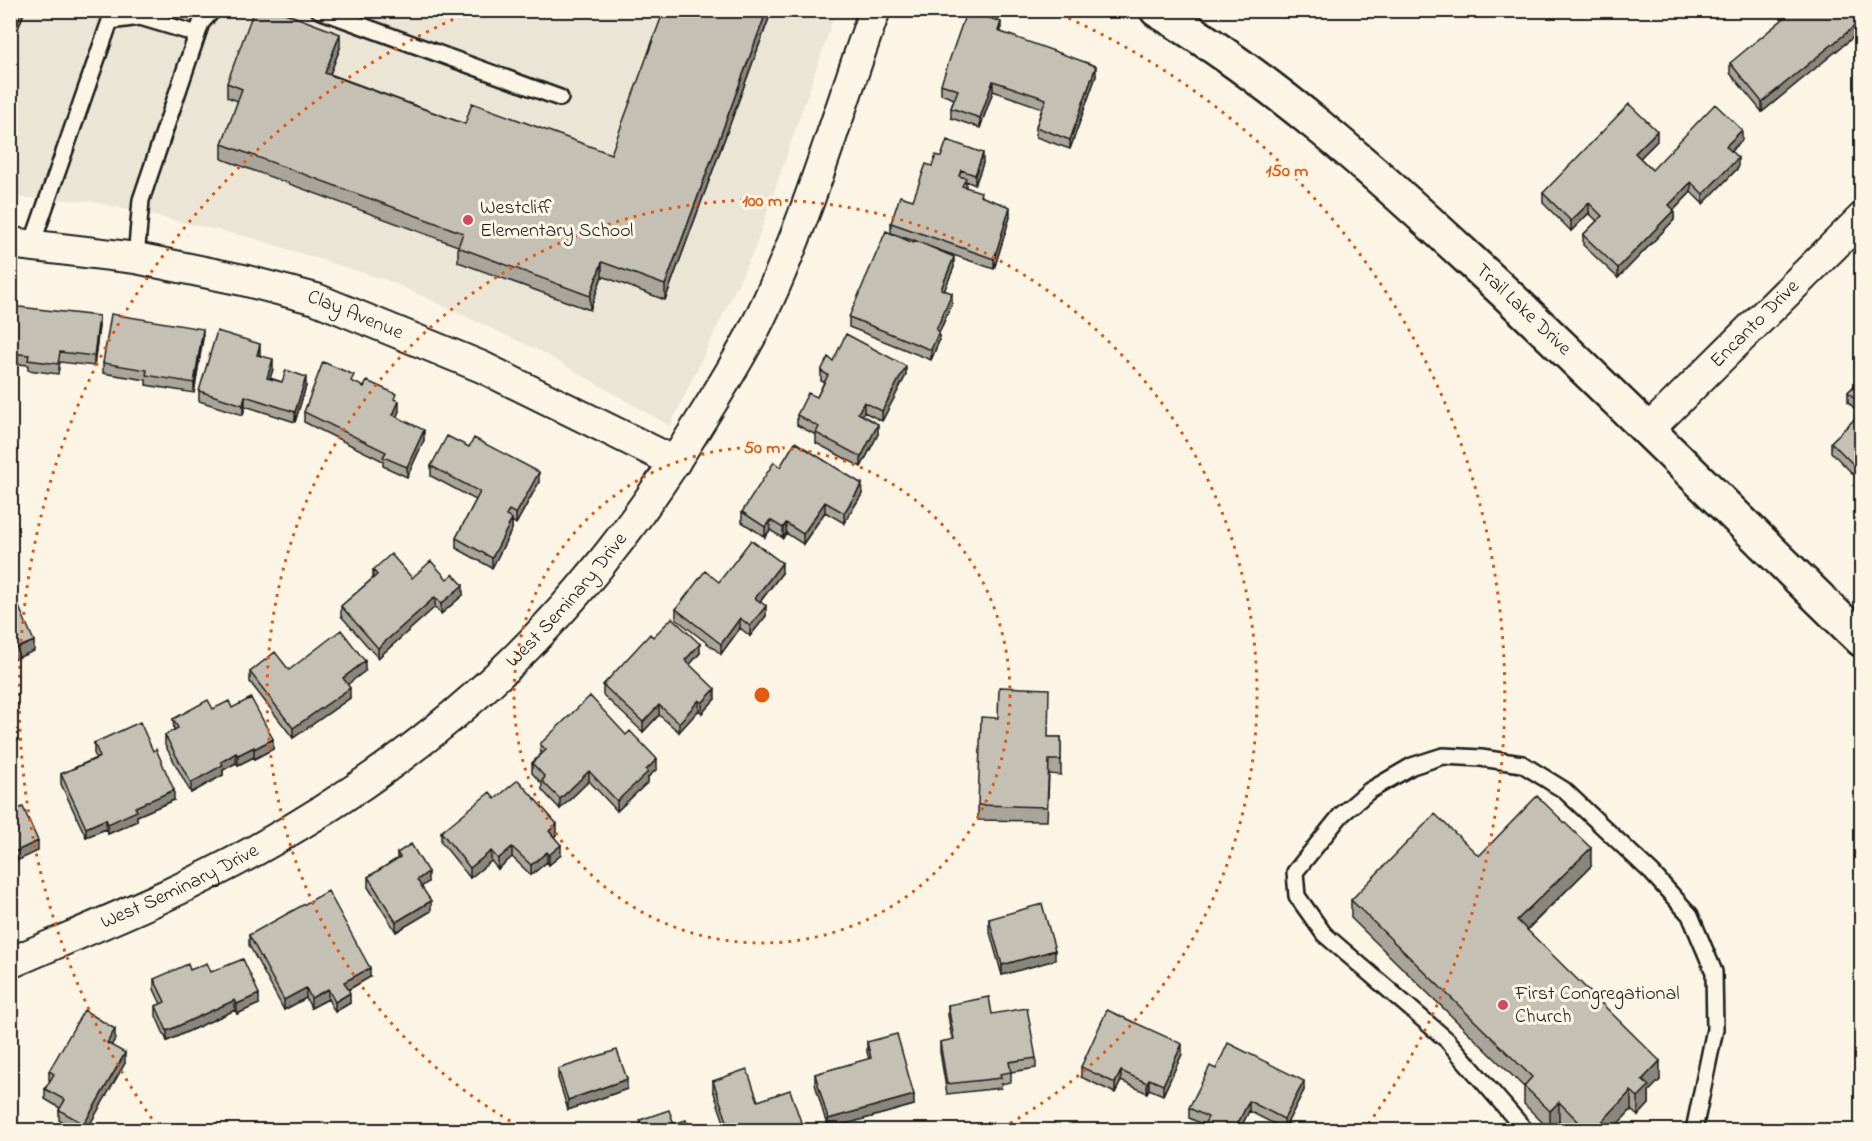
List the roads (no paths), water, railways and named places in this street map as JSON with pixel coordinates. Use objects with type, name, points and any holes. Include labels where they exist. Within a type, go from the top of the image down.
[{"type":"street","name":"West Seminary Drive","points":[[10,963],[176,891],[255,851],[342,798],[420,744],[483,691],[581,590],[624,538],[675,462],[735,365],[781,272],[875,10]]},
{"type":"street","name":"Trail Lake Drive","points":[[1157,10],[1258,76],[1374,172],[1521,308],[1862,640]]},
{"type":"street","name":"Encanto Drive","points":[[1647,431],[1862,218]]},
{"type":"street","name":"Clay Avenue","points":[[21,243],[136,258],[243,280],[316,299],[482,367],[675,462]]},
{"type":"lane","points":[[136,258],[141,200],[201,23],[213,10]]},
{"type":"lane","points":[[319,10],[560,98]]},
{"type":"lane","points":[[21,243],[110,21],[140,17],[197,34]]},
{"type":"lane","points":[[1525,1131],[1447,1040],[1324,934],[1297,896],[1294,872],[1341,815],[1369,791],[1412,766],[1443,756],[1481,758],[1522,764],[1564,789],[1652,873],[1690,915],[1714,972],[1715,1006],[1715,1029],[1694,1131]]},
{"type":"place","name":"Westcliff Elementary School","points":[[468,220]]},
{"type":"place","name":"First Congregational Church","points":[[1503,1005]]}]
